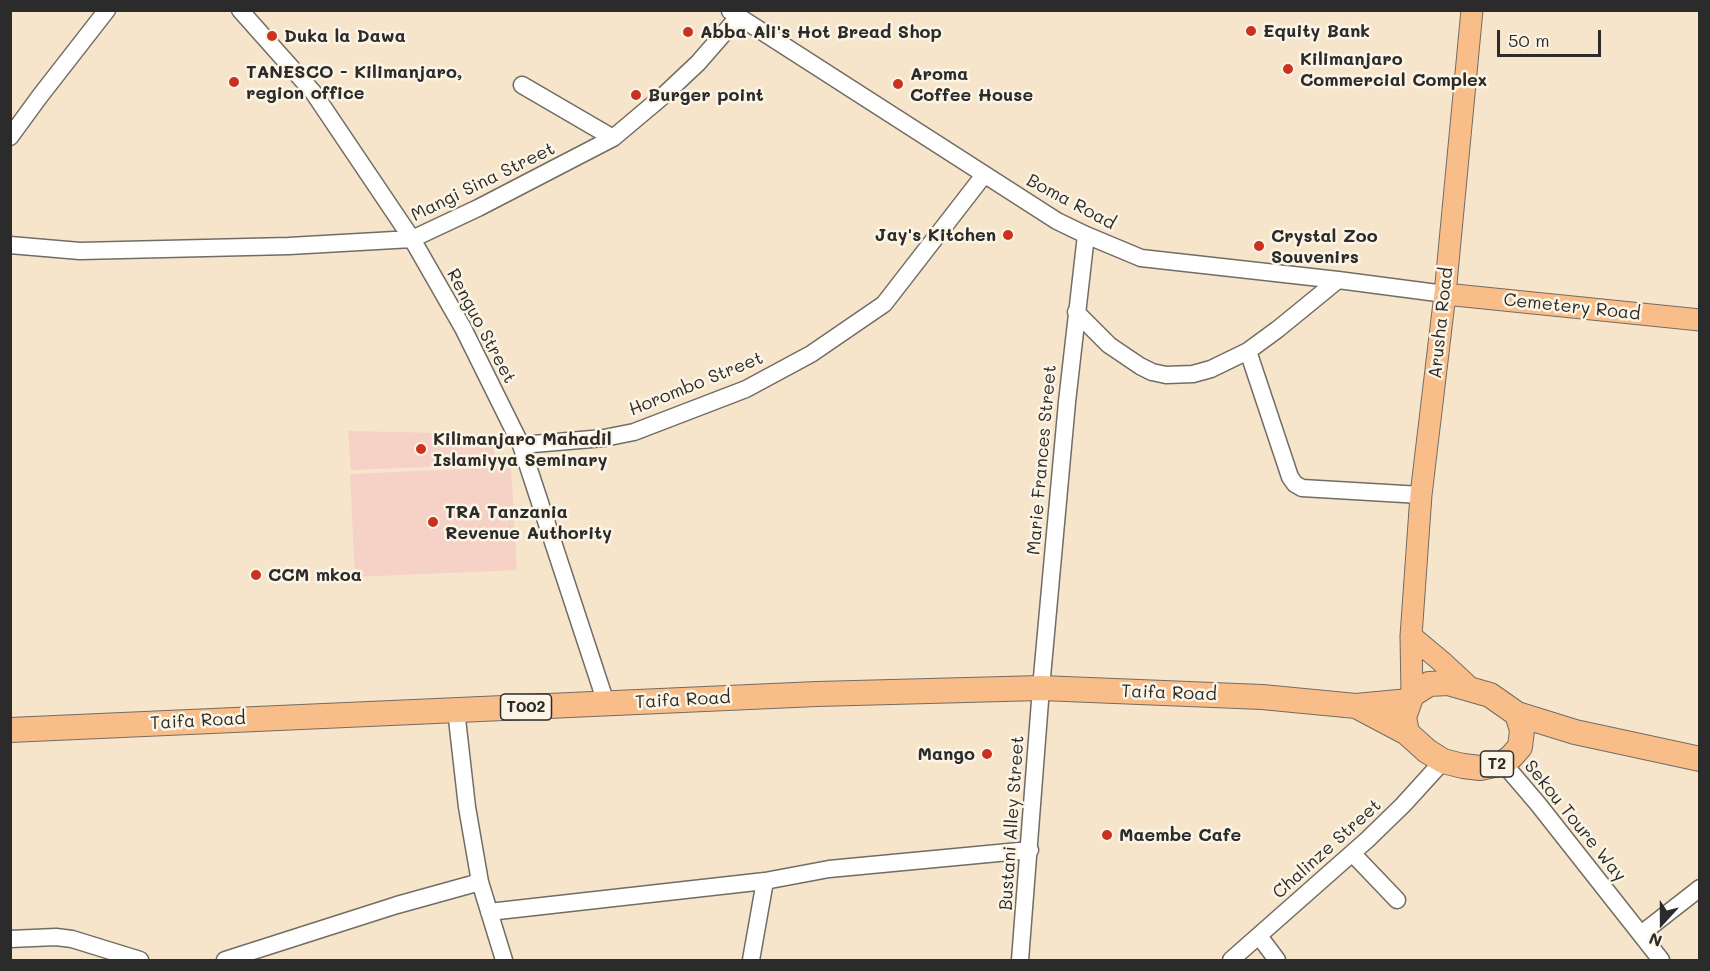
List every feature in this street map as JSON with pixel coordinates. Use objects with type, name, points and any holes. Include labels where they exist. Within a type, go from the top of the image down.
[{"type":"highway","name":"T2","points":[[1411,698],[1429,684],[1448,683],[1469,687],[1490,695],[1517,714],[1575,732],[1700,759]]},
{"type":"highway","name":"Taifa Road","points":[[10,730],[817,694],[1041,688],[1262,697],[1356,706],[1411,698]]},
{"type":"highway","points":[[1407,733],[1404,717],[1411,698]]},
{"type":"highway","name":"Taifa Road","points":[[1356,706],[1407,733]]},
{"type":"highway","name":"T2","points":[[1512,755],[1522,730],[1517,714]]},
{"type":"highway","name":"T2","points":[[1407,733],[1443,761],[1480,768],[1575,732]]},
{"type":"main road","name":"Arusha Road","points":[[1411,698],[1411,636],[1421,495],[1444,294],[1472,10]]},
{"type":"main road","name":"Cemetery Road","points":[[1444,294],[1700,320]]},
{"type":"main road","points":[[1411,636],[1469,687]]},
{"type":"street","points":[[10,137],[39,96],[108,10]]},
{"type":"street","name":"Renguo Street","points":[[240,10],[313,92],[412,239],[463,328],[521,446],[606,703]]},
{"type":"street","name":"Mangi Sina Street","points":[[10,245],[92,250],[289,246],[412,239],[478,208],[613,138],[698,63],[734,13]]},
{"type":"street","name":"Boma Road","points":[[734,13],[1057,221],[1141,258],[1444,294]]},
{"type":"street","points":[[522,85],[613,138]]},
{"type":"street","name":"Horombo Street","points":[[521,446],[604,438],[634,432],[746,389],[811,354],[884,304],[984,175]]},
{"type":"street","name":"Marie Frances Street","points":[[1041,688],[1076,312],[1086,235]]},
{"type":"street","points":[[1076,312],[1109,345],[1152,372],[1166,375],[1193,374],[1211,369],[1248,351],[1338,280]]},
{"type":"street","points":[[1248,351],[1290,477],[1295,484],[1302,488],[1421,495]]},
{"type":"street","name":"Bustani Alley Street","points":[[1020,960],[1041,688]]},
{"type":"street","points":[[456,710],[466,807],[480,882],[504,960]]},
{"type":"street","name":"Sekou Toure Way","points":[[1512,755],[1538,804],[1661,960]]},
{"type":"street","name":"Chalinze Street","points":[[1231,960],[1353,854],[1403,805],[1443,761]]},
{"type":"street","points":[[489,912],[765,881],[829,869],[1030,850]]},
{"type":"street","points":[[1353,854],[1397,900]]},
{"type":"street","points":[[751,960],[765,881]]},
{"type":"street","points":[[225,960],[397,905],[480,882]]},
{"type":"street","points":[[1641,934],[1700,888]]},
{"type":"street","points":[[1259,936],[1277,960]]},
{"type":"street","points":[[10,939],[56,937],[72,939],[140,960]]},
{"type":"shaded area","name":"Kilimanjaro Mahadil Islamiyya Seminary","points":[[348,431],[489,434],[498,464],[351,470]]},
{"type":"shaded area","name":"TRA Tanzania Revenue Authority","points":[[511,467],[517,570],[355,577],[350,474]]},
{"type":"place","name":"Equity Bank","points":[[1251,31]]},
{"type":"place","name":"Abba Ali's Hot Bread Shop","points":[[688,32]]},
{"type":"place","name":"Duka la Dawa","points":[[272,36]]},
{"type":"place","name":"Kilimanjaro Commercial Complex","points":[[1288,69]]},
{"type":"place","name":"TANESCO - Kilimanjaro, region office","points":[[234,82]]},
{"type":"place","name":"Aroma Coffee House","points":[[898,84]]},
{"type":"place","name":"Burger point","points":[[636,95]]},
{"type":"place","name":"Jay's Kitchen","points":[[1008,235]]},
{"type":"place","name":"Crystal Zoo Souvenirs","points":[[1259,246]]},
{"type":"place","name":"Kilimanjaro Mahadil Islamiyya Seminary","points":[[421,449]]},
{"type":"place","name":"TRA Tanzania Revenue Authority","points":[[433,522]]},
{"type":"place","name":"CCM mkoa","points":[[256,575]]},
{"type":"place","name":"Mango","points":[[987,754]]},
{"type":"place","name":"Maembe Cafe","points":[[1107,835]]}]
